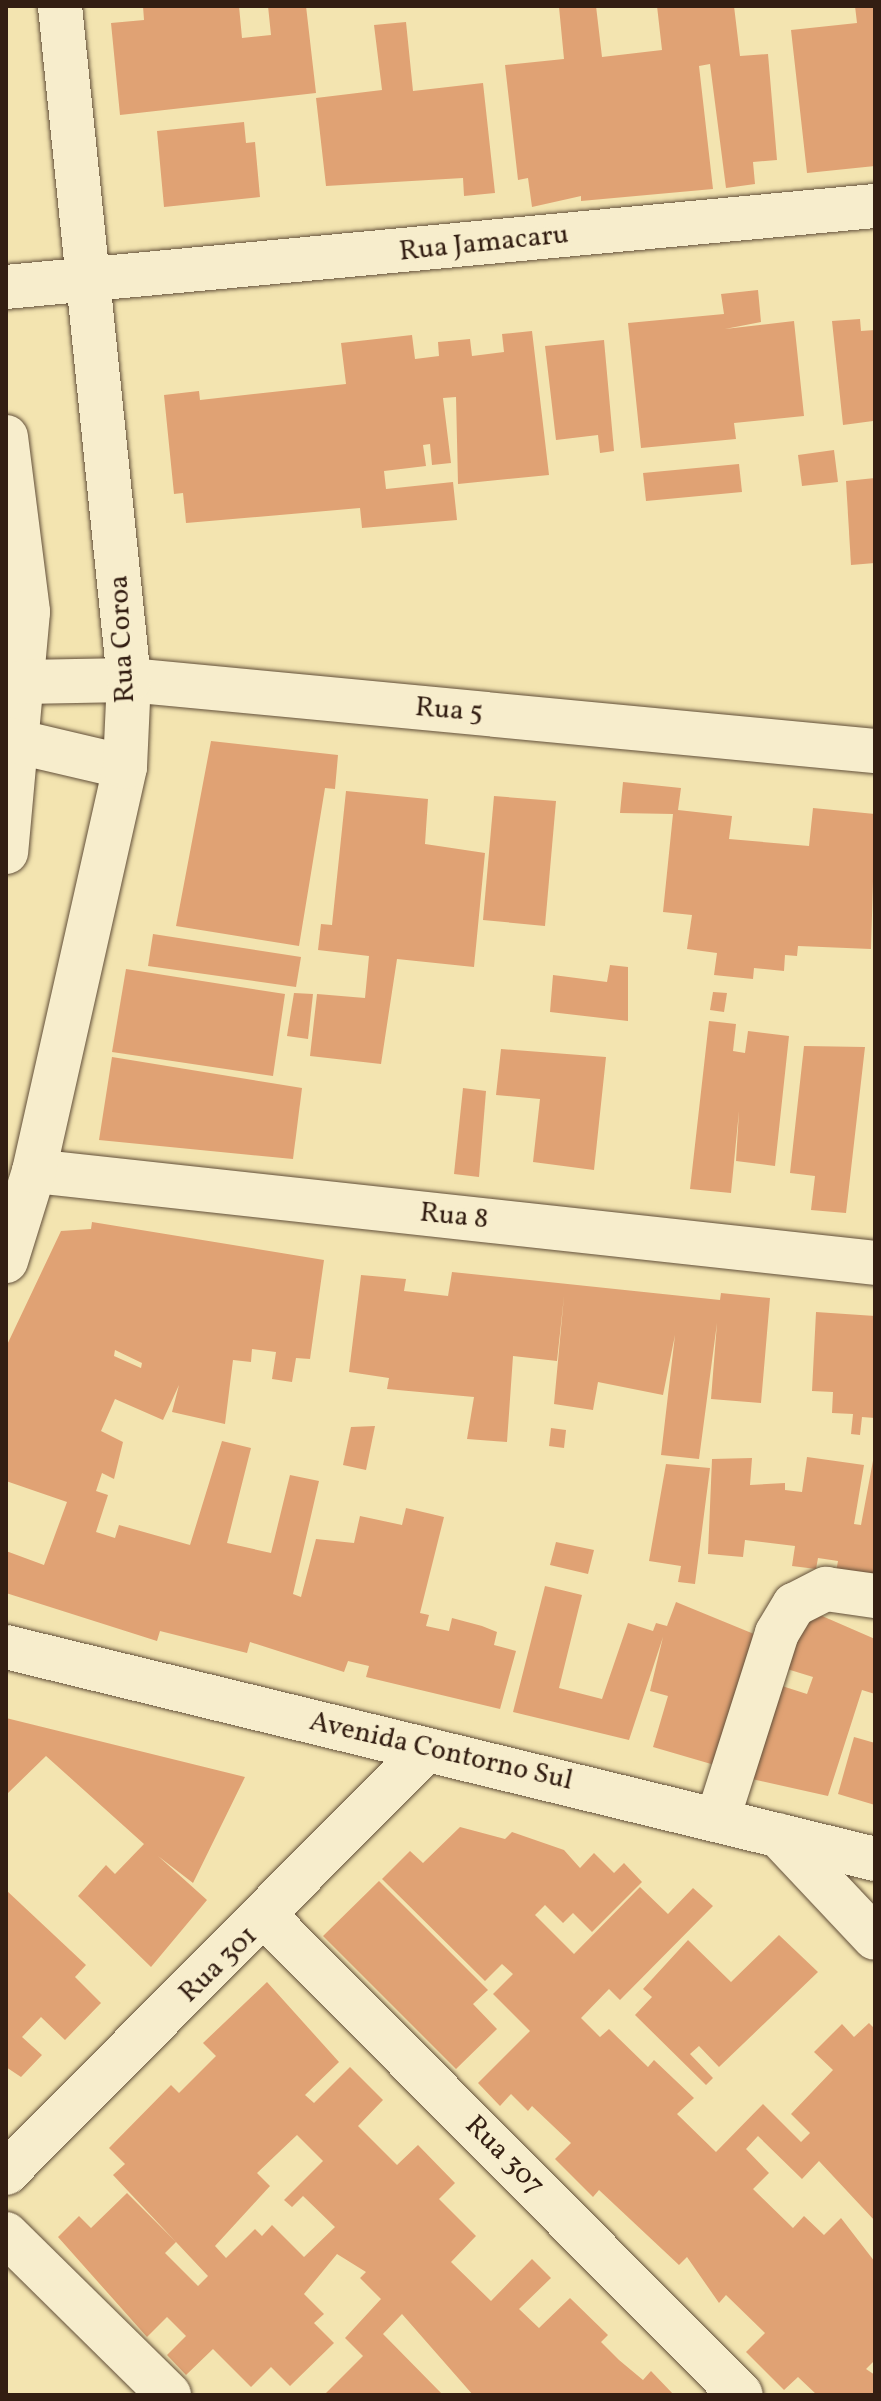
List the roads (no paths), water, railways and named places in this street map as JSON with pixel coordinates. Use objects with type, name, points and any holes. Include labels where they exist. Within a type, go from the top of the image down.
[{"type":"street","name":"Rua Coroa","points":[[6,1261],[34,1171],[125,767],[129,680],[93,282],[60,6]]},
{"type":"street","name":"Rua Jamacaru","points":[[6,287],[93,282],[875,206]]},
{"type":"street","points":[[6,437],[28,612],[23,682],[13,740],[6,852]]},
{"type":"street","name":"Rua 5","points":[[23,682],[129,680],[875,751]]},
{"type":"street","points":[[13,740],[125,767]]},
{"type":"street","name":"Rua 8","points":[[34,1171],[875,1263]]},
{"type":"street","points":[[718,1818],[777,1633],[794,1605],[826,1589],[875,1596]]},
{"type":"street","name":"Avenida Contorno Sul","points":[[6,1647],[718,1818],[875,1859]]},
{"type":"street","name":"Rua 301","points":[[6,2173],[267,1918],[426,1750]]},
{"type":"street","points":[[778,1835],[875,1938]]},
{"type":"street","name":"Rua 307","points":[[267,1918],[741,2395]]},
{"type":"street","points":[[6,2234],[169,2395]]}]
